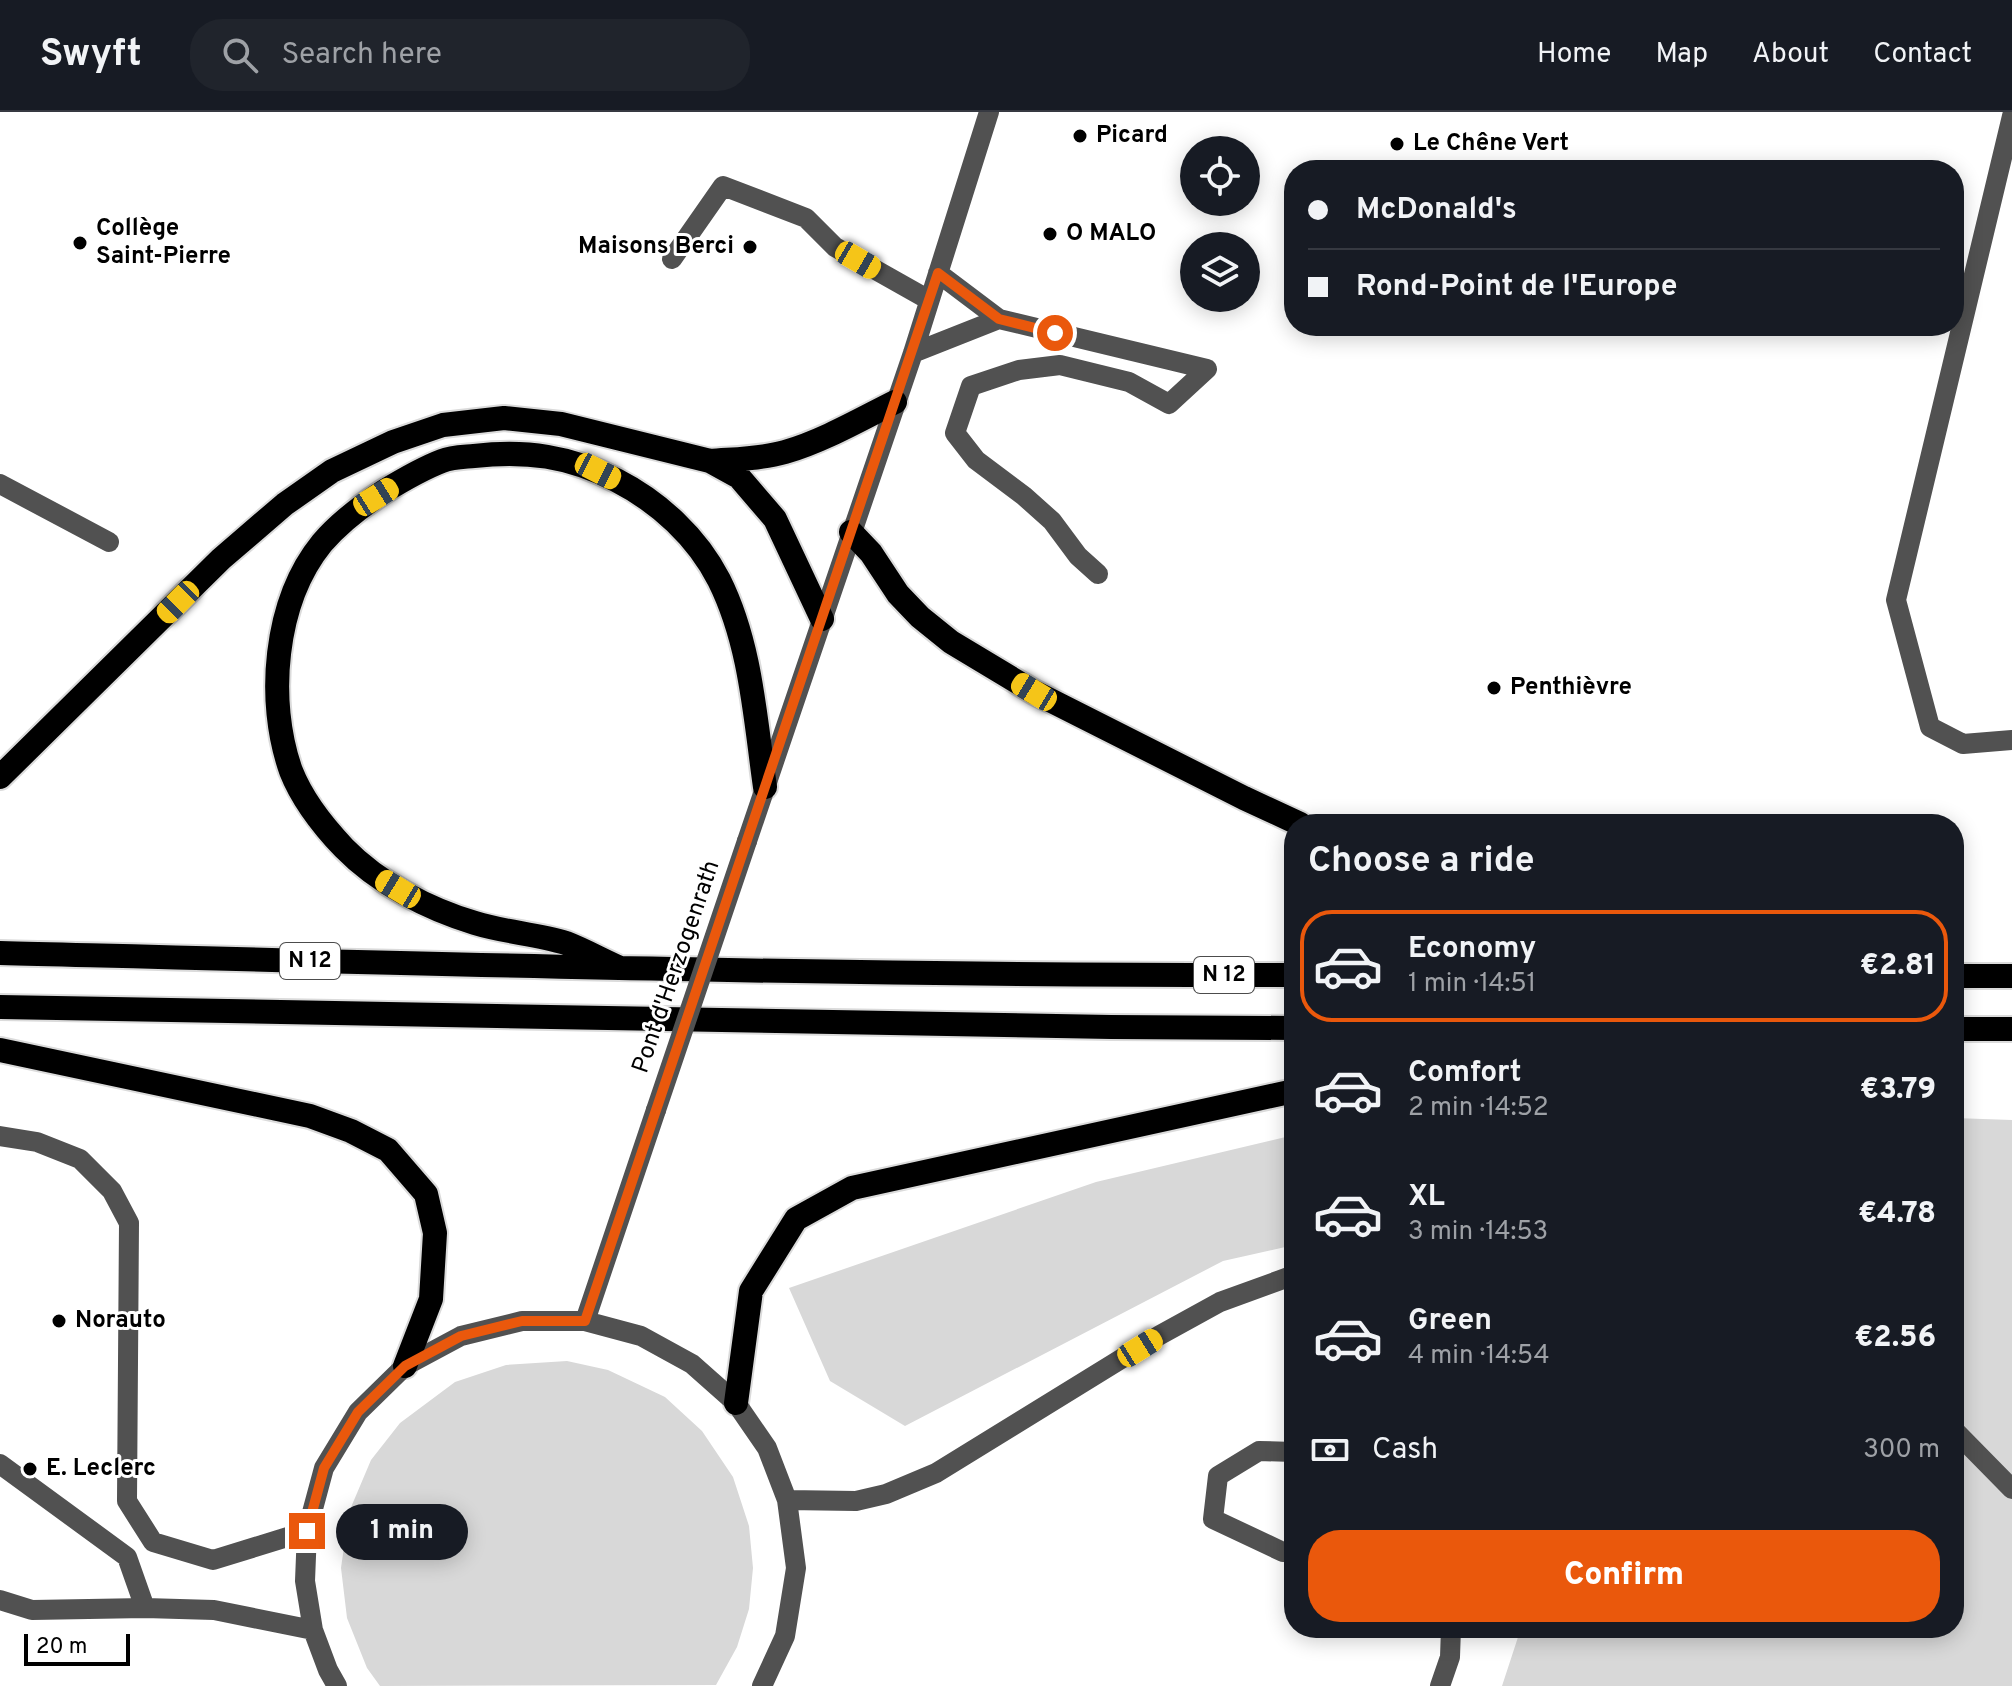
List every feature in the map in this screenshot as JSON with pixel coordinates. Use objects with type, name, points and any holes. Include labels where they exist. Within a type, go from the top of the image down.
[{"type":"highway","points":[[710,461],[785,452],[895,402]]},
{"type":"highway","points":[[0,777],[221,559],[285,504],[332,471],[393,442],[443,425],[504,418],[561,424],[710,461],[739,477],[775,519],[822,619]]},
{"type":"highway","points":[[620,968],[566,943],[474,923],[420,902],[366,867],[345,849],[314,813],[292,772],[278,721],[277,669],[285,623],[297,584],[321,545],[352,512],[400,482],[445,460],[501,453],[549,456],[598,471],[631,487],[669,515],[696,544],[718,577],[736,619],[746,657],[765,787]]},
{"type":"highway","points":[[851,532],[871,553],[898,594],[951,642],[1034,692],[1284,817]]},
{"type":"highway","name":"N 12","points":[[0,953],[620,968],[1284,975]]},
{"type":"highway","points":[[1964,976],[2012,976]]},
{"type":"highway","name":"N 12","points":[[0,1007],[1284,1028]]},
{"type":"highway","points":[[1964,1029],[2012,1029]]},
{"type":"highway","points":[[0,1050],[310,1116],[351,1131],[388,1150],[426,1194],[435,1233],[431,1299],[405,1366]]},
{"type":"highway","points":[[736,1403],[751,1291],[796,1219],[852,1188],[1284,1093]]},
{"type":"street","name":"Pont d'Herzogenrath","points":[[585,1321],[913,353],[989,112]]},
{"type":"street","points":[[1964,316],[2012,116]]},
{"type":"street","points":[[672,259],[723,186],[806,218],[835,247],[929,300]]},
{"type":"street","points":[[938,273],[999,319],[1207,369],[1169,404],[1129,382],[1060,365],[1019,370],[971,386],[955,433],[976,460],[1052,521],[1078,556],[1098,574]]},
{"type":"street","points":[[913,353],[999,319]]},
{"type":"street","points":[[1959,336],[1896,600],[1930,727],[1963,744],[2012,740]]},
{"type":"street","points":[[0,484],[109,542]]},
{"type":"street","points":[[0,1136],[37,1142],[80,1159],[112,1191],[129,1223],[127,1501],[153,1542],[213,1560],[307,1531]]},
{"type":"street","points":[[787,1500],[856,1501],[886,1494],[936,1473],[1160,1335],[1220,1302],[1284,1279]]},
{"type":"street","points":[[337,1686],[313,1630],[305,1581],[307,1531],[324,1468],[358,1412],[405,1366],[461,1336],[522,1321],[585,1321],[641,1336],[692,1364],[736,1403],[767,1448],[787,1500],[796,1568],[785,1636],[762,1686]]},
{"type":"street","points":[[1964,1440],[2012,1489]]},
{"type":"street","points":[[1284,1452],[1259,1451],[1218,1476],[1213,1519],[1284,1552]]},
{"type":"street","points":[[0,1464],[127,1557],[145,1608]]},
{"type":"street","points":[[0,1600],[32,1610],[214,1610],[313,1630]]},
{"type":"street","points":[[1440,1686],[1450,1657],[1451,1638]]},
{"type":"shaded area","points":[[1964,1118],[2012,1120],[2012,1686],[1502,1686],[1518,1638],[1964,1638]]},
{"type":"shaded area","points":[[1284,1137],[1284,1247],[1223,1261],[905,1426],[830,1381],[789,1288],[1096,1182]]},
{"type":"shaded area","points":[[567,1361],[608,1370],[665,1397],[702,1431],[733,1477],[749,1526],[753,1568],[749,1609],[737,1647],[716,1685],[380,1686],[367,1668],[347,1618],[341,1568],[349,1512],[371,1460],[400,1423],[455,1382],[506,1365]]},
{"type":"place","name":"Picard","points":[[1080,136]]},
{"type":"place","name":"Le Chêne Vert","points":[[1397,144]]},
{"type":"place","name":"O MALO","points":[[1050,234]]},
{"type":"place","name":"Collège Saint-Pierre","points":[[80,243]]},
{"type":"place","name":"Maisons Berci","points":[[750,247]]},
{"type":"place","name":"Penthièvre","points":[[1494,688]]},
{"type":"place","name":"Norauto","points":[[59,1321]]},
{"type":"place","name":"E. Leclerc","points":[[30,1469]]},
{"type":"route","points":[[307,1531],[324,1468],[358,1412],[405,1366],[461,1336],[522,1321],[585,1321],[938,273],[999,319],[1055,333]]}]
